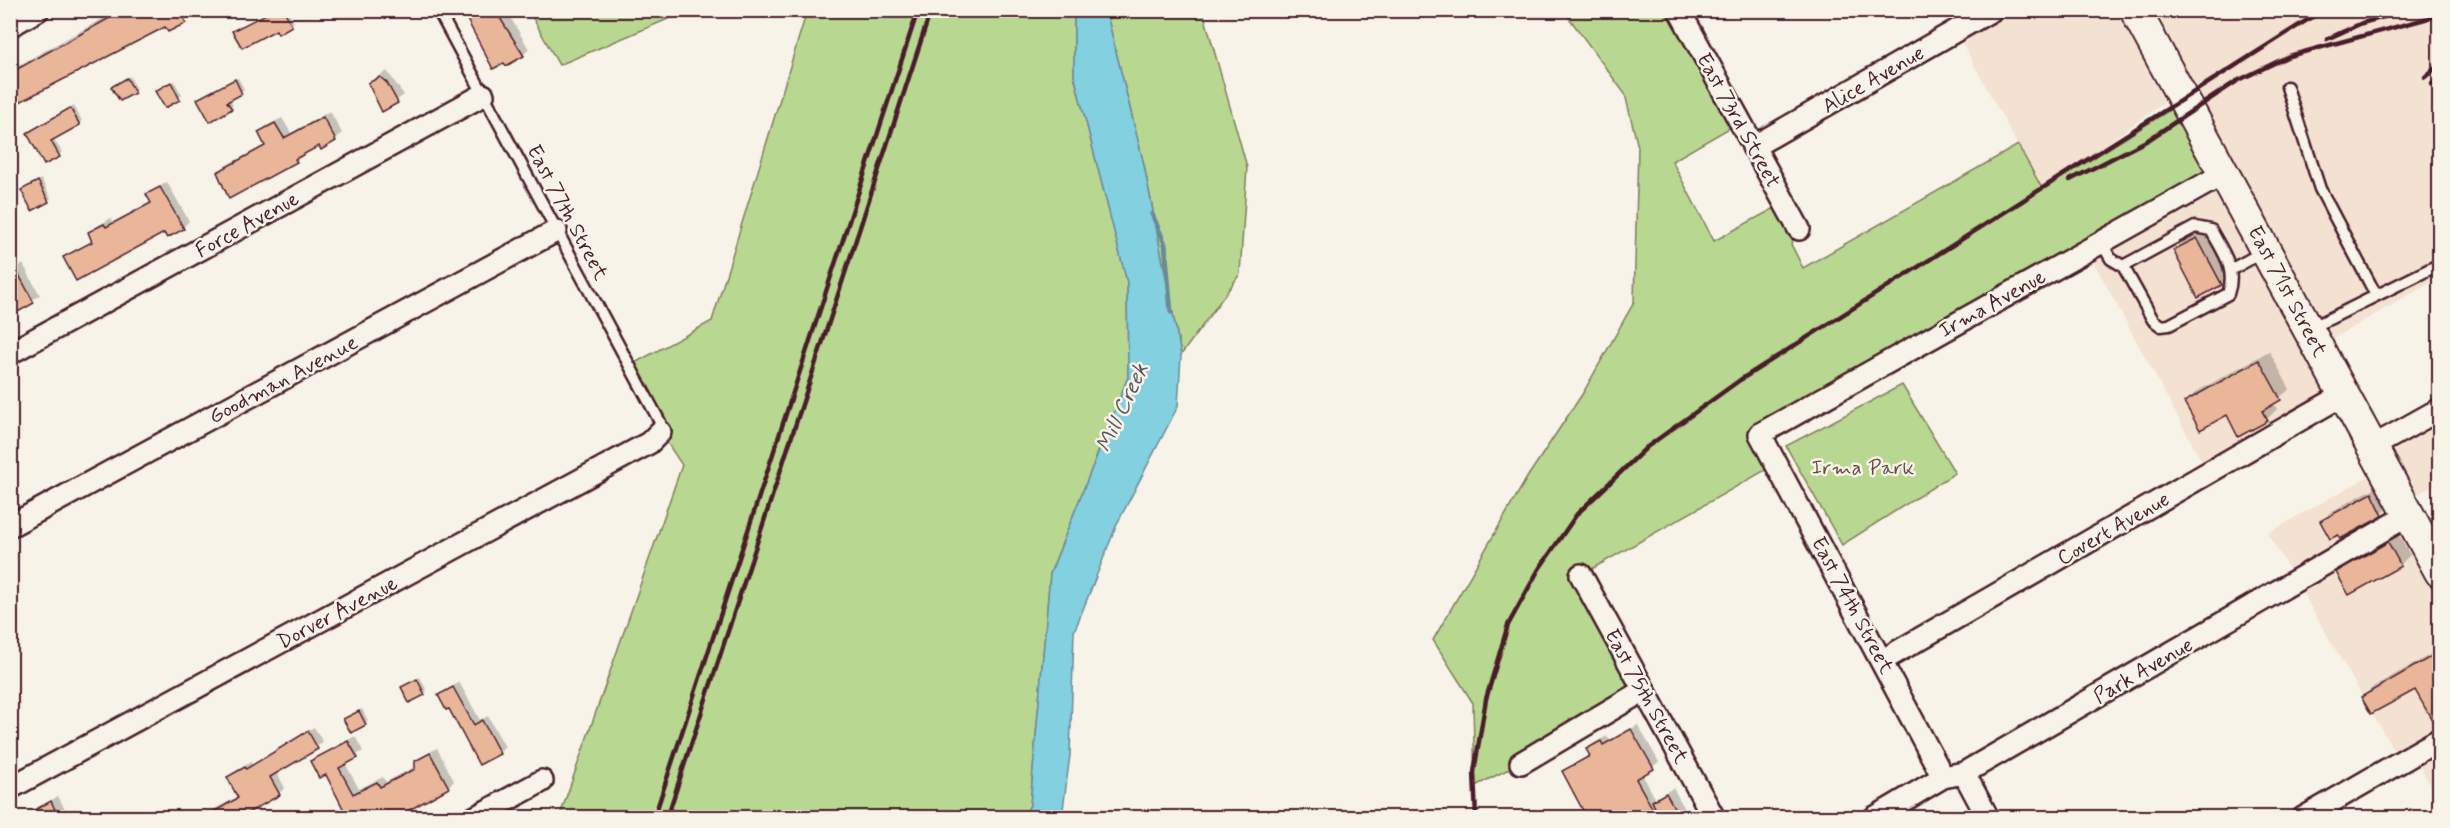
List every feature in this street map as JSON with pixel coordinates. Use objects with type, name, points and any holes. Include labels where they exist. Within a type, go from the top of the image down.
[{"type":"main road","name":"East 71st Street","points":[[2135,10],[2225,172],[2439,572]]},
{"type":"street","points":[[10,26],[38,10]]},
{"type":"street","name":"East 73rd Street","points":[[1679,10],[1799,229]]},
{"type":"street","name":"Alice Avenue","points":[[1754,147],[1992,10]]},
{"type":"street","name":"Force Avenue","points":[[10,353],[483,94]]},
{"type":"street","name":"Irma Avenue","points":[[1760,434],[2225,172]]},
{"type":"street","name":"Goodman Avenue","points":[[10,526],[556,231]]},
{"type":"street","name":"Covert Avenue","points":[[1882,660],[2343,395]]},
{"type":"street","points":[[2372,447],[2439,409]]},
{"type":"street","name":"Dorver Avenue","points":[[10,788],[649,443],[660,432]]},
{"type":"street","name":"East 74th Street","points":[[1760,434],[1943,777]]},
{"type":"street","name":"Park Avenue","points":[[1874,818],[1943,777],[1964,773],[2409,515]]},
{"type":"street","name":"East 75th Street","points":[[1581,575],[1714,818]]},
{"type":"street","points":[[1521,763],[1644,690]]},
{"type":"street","points":[[2303,818],[2439,739]]},
{"type":"street","points":[[1964,773],[1988,818]]},
{"type":"street","points":[[474,818],[542,781]]},
{"type":"lane","name":"East 77th Street","points":[[438,10],[660,422],[660,432]]},
{"type":"lane","points":[[2287,87],[2320,189],[2376,295]]},
{"type":"lane","points":[[2101,242],[2111,259],[2123,266],[2153,320],[2161,326],[2169,325],[2228,294],[2233,282],[2232,269],[2211,230],[2204,227],[2195,227],[2123,266]]},
{"type":"lane","points":[[2232,269],[2266,250]]},
{"type":"lane","points":[[2308,329],[2439,264]]},
{"type":"shaded area","points":[[1992,10],[2439,11],[2439,278],[2318,347],[2343,395],[2208,473],[2087,250],[2224,173],[2179,92],[2042,190],[1956,31]]},
{"type":"shaded area","points":[[2439,409],[2439,482],[2402,503],[2439,572],[2439,800],[2413,754],[2400,761],[2268,533],[2383,468],[2372,447]]},
{"type":"green space","points":[[529,11],[687,11],[559,65]]},
{"type":"green space","points":[[807,11],[1074,11],[1074,75],[1127,282],[1128,377],[1050,574],[1030,805],[1024,817],[559,818],[682,465],[660,432],[629,366],[712,321]]},
{"type":"green space","points":[[1106,11],[1203,11],[1247,167],[1240,274],[1181,355],[1144,165]]},
{"type":"green space","points":[[1564,11],[1679,11],[1740,122],[1672,161],[1714,241],[1784,203],[1799,229],[1791,244],[1803,268],[2018,145],[2043,190],[2184,101],[2225,173],[1760,434],[1776,464],[1581,575],[1644,690],[1521,763],[1475,786],[1473,703],[1433,640],[1528,476],[1583,393],[1634,302],[1638,147],[1625,94]]},
{"type":"green space","name":"Irma Park","points":[[1902,385],[1955,473],[1842,545],[1786,446]]},
{"type":"water","points":[[1074,11],[1106,11],[1144,165],[1181,355],[1178,406],[1117,524],[1074,632],[1070,755],[1062,817],[1024,817],[1030,805],[1050,574],[1128,377],[1127,282],[1074,75]]},
{"type":"building","points":[[124,10],[179,10],[186,23],[168,32],[165,27],[10,107],[10,73]]},
{"type":"building","points":[[274,10],[284,10],[292,26],[278,34],[276,30],[242,48],[232,31]]},
{"type":"building","points":[[462,10],[495,10],[524,56],[506,66],[504,63],[493,69]]},
{"type":"building","points":[[380,77],[387,83],[398,103],[382,112],[368,83]]},
{"type":"building","points":[[127,78],[135,93],[120,101],[111,87]]},
{"type":"building","points":[[235,79],[242,94],[227,102],[232,109],[210,122],[197,99]]},
{"type":"building","points":[[171,82],[180,100],[165,108],[155,91]]},
{"type":"building","points":[[70,108],[80,125],[51,141],[60,157],[44,165],[27,133]]},
{"type":"building","points":[[323,117],[336,141],[321,150],[319,146],[295,159],[297,162],[229,199],[217,172],[265,146],[258,132],[275,123],[284,138]]},
{"type":"building","points":[[38,181],[49,202],[32,211],[21,190]]},
{"type":"building","points":[[160,187],[184,229],[167,238],[164,233],[76,281],[63,257],[92,242],[88,232],[104,224],[106,227],[151,203],[146,194]]},
{"type":"building","points":[[2197,238],[2222,285],[2198,298],[2173,250]]},
{"type":"building","points":[[10,258],[34,303],[16,313],[10,303]]},
{"type":"building","points":[[2259,360],[2281,400],[2262,411],[2268,421],[2238,437],[2227,415],[2200,430],[2184,402]]},
{"type":"building","points":[[2372,493],[2383,516],[2340,539],[2338,535],[2330,539],[2320,521]]},
{"type":"building","points":[[2388,542],[2401,566],[2349,595],[2336,572]]},
{"type":"building","points":[[2439,652],[2439,726],[2436,727],[2415,690],[2371,714],[2361,697]]},
{"type":"building","points":[[417,679],[425,695],[409,703],[401,687]]},
{"type":"building","points":[[453,687],[474,725],[482,720],[500,754],[479,765],[449,709],[446,710],[438,695]]},
{"type":"building","points":[[359,711],[366,725],[351,733],[343,719]]},
{"type":"building","points":[[1631,729],[1654,769],[1636,779],[1655,813],[1647,818],[1587,818],[1562,771],[1590,756],[1586,749],[1601,741],[1603,745]]},
{"type":"building","points":[[308,731],[318,749],[270,777],[280,795],[239,818],[203,818],[238,798],[227,777],[245,767],[246,769]]},
{"type":"building","points":[[348,741],[358,758],[339,768],[353,794],[377,782],[380,787],[415,769],[415,761],[430,753],[449,788],[395,818],[348,818],[326,775],[319,778],[310,761]]},
{"type":"building","points":[[1666,793],[1680,818],[1660,818],[1652,801]]},
{"type":"building","points":[[51,801],[59,818],[20,818]]},
{"type":"waterway","name":"Mill Creek","points":[[1152,214],[1165,244],[1171,312]]},
{"type":"railway","points":[[654,818],[918,10]]},
{"type":"railway","points":[[667,818],[931,10]]},
{"type":"railway","points":[[1476,818],[1474,772],[1486,699],[1508,625],[1539,569],[1577,514],[1647,447],[1740,380],[2323,10]]},
{"type":"railway","points":[[2327,39],[2362,23],[2409,10]]},
{"type":"railway","points":[[2070,180],[2148,140],[2237,81],[2289,56],[2440,15]]},
{"type":"railway","points":[[2425,77],[2440,64]]},
{"type":"railway","points":[[2432,84],[2440,80]]}]
